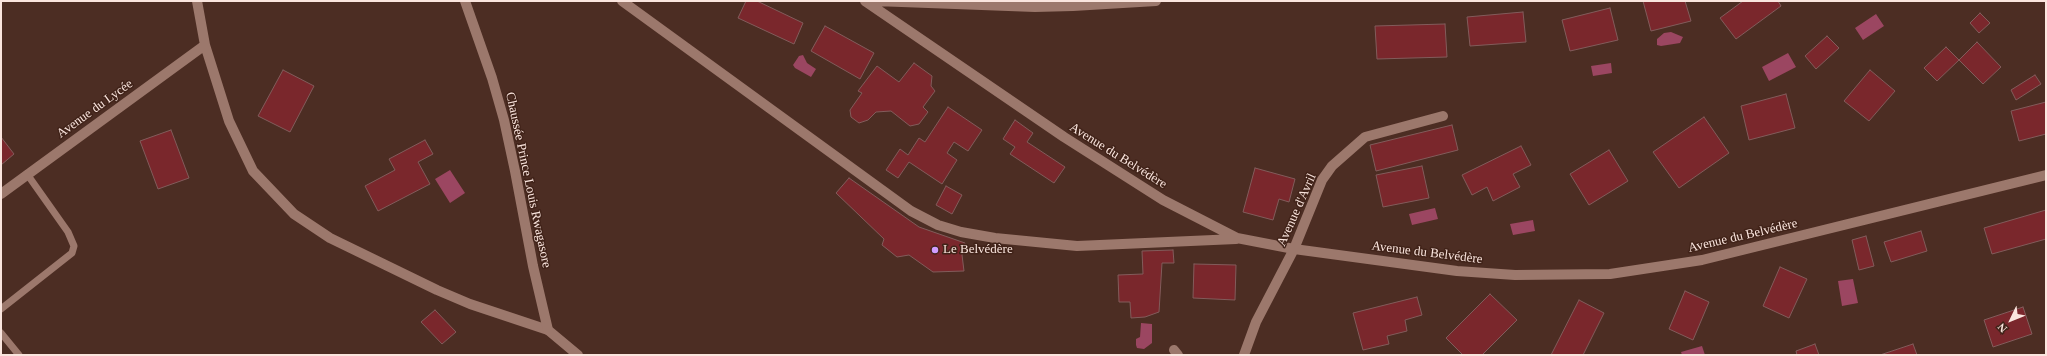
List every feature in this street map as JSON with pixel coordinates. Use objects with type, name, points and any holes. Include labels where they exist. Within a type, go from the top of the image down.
[{"type":"street","points":[[197,1],[205,45],[229,121],[253,171],[294,214],[330,238],[437,290],[470,304],[548,330],[578,355]]},
{"type":"street","name":"Chaussée Prince Louis Rwagasore","points":[[465,1],[492,78],[504,120],[548,330]]},
{"type":"street","points":[[622,1],[911,211],[938,225],[960,232],[995,238],[1077,246],[1237,238]]},
{"type":"street","name":"Avenue du Belvédère","points":[[865,1],[1064,137],[1163,200],[1237,238],[1294,249],[1457,271],[1515,275],[1610,274],[1702,260],[2046,175]]},
{"type":"street","points":[[875,1],[1043,7],[1156,1]]},
{"type":"street","name":"Avenue du Lycée","points":[[1,194],[205,45]]},
{"type":"street","name":"Avenue d'Avril","points":[[1244,355],[1256,322],[1294,249],[1322,180],[1332,166],[1365,137],[1443,116]]},
{"type":"lane","points":[[1,309],[72,253],[74,246],[68,232],[27,174]]},
{"type":"lane","points":[[1,333],[19,355]]},
{"type":"shaded area","points":[[1876,14],[1884,26],[1863,40],[1855,28]]},
{"type":"shaded area","points":[[1671,32],[1683,37],[1680,43],[1661,46],[1657,45],[1657,39],[1664,33]]},
{"type":"shaded area","points":[[1788,53],[1796,67],[1769,81],[1762,67]]},
{"type":"shaded area","points":[[803,55],[807,63],[816,69],[811,77],[795,68],[793,65],[799,56]]},
{"type":"shaded area","points":[[1611,63],[1612,73],[1593,76],[1591,66]]},
{"type":"shaded area","points":[[450,170],[465,193],[450,203],[435,179]]},
{"type":"shaded area","points":[[1435,208],[1438,219],[1412,225],[1409,214]]},
{"type":"shaded area","points":[[1533,220],[1535,231],[1513,235],[1510,224]]},
{"type":"shaded area","points":[[1853,279],[1858,303],[1842,306],[1838,281]]},
{"type":"shaded area","points":[[1141,323],[1152,324],[1152,343],[1144,349],[1137,348],[1136,345],[1136,339],[1140,337]]},
{"type":"shaded area","points":[[1702,346],[1705,355],[1682,355],[1681,352]]},
{"type":"building","points":[[746,1],[757,1],[803,23],[794,44],[738,18]]},
{"type":"building","points":[[1643,1],[1685,1],[1691,21],[1651,31]]},
{"type":"building","points":[[1743,1],[1778,1],[1781,6],[1736,39],[1720,18]]},
{"type":"building","points":[[1610,8],[1618,40],[1570,51],[1562,20]]},
{"type":"building","points":[[1523,12],[1526,42],[1470,46],[1467,17]]},
{"type":"building","points":[[1980,13],[1990,23],[1979,33],[1970,23]]},
{"type":"building","points":[[1445,24],[1447,57],[1377,59],[1375,26]]},
{"type":"building","points":[[825,26],[874,53],[860,79],[811,51]]},
{"type":"building","points":[[1827,36],[1839,48],[1816,69],[1805,56]]},
{"type":"building","points":[[1977,42],[2001,67],[1983,84],[1959,60]]},
{"type":"building","points":[[1946,47],[1959,60],[1937,81],[1924,68]]},
{"type":"building","points":[[914,63],[932,76],[931,86],[935,91],[923,107],[928,112],[919,124],[910,126],[891,111],[876,112],[868,120],[859,123],[851,117],[850,110],[862,93],[858,91],[877,66],[899,82]]},
{"type":"building","points":[[283,70],[314,86],[290,132],[258,116]]},
{"type":"building","points":[[1870,70],[1895,91],[1869,121],[1844,101]]},
{"type":"building","points":[[2035,75],[2041,84],[2016,100],[2011,90]]},
{"type":"building","points":[[1786,94],[1795,128],[1749,140],[1741,106]]},
{"type":"building","points":[[2046,102],[2046,134],[2019,141],[2011,111]]},
{"type":"building","points":[[948,107],[982,130],[968,151],[954,142],[947,153],[957,160],[942,184],[909,162],[898,178],[886,170],[900,149],[908,155],[919,138],[925,142]]},
{"type":"building","points":[[1704,117],[1729,153],[1679,188],[1653,152]]},
{"type":"building","points":[[1015,120],[1033,133],[1027,142],[1065,167],[1054,183],[1010,154],[1015,147],[1003,139]]},
{"type":"building","points":[[1452,125],[1458,150],[1376,171],[1370,145]]},
{"type":"building","points":[[171,130],[189,178],[158,189],[140,141]]},
{"type":"building","points":[[1,137],[14,154],[1,165]]},
{"type":"building","points":[[425,140],[433,154],[418,162],[430,184],[378,211],[365,186],[395,170],[389,159]]},
{"type":"building","points":[[1521,146],[1531,165],[1513,174],[1520,187],[1493,201],[1487,187],[1472,195],[1462,175]]},
{"type":"building","points":[[1609,150],[1628,181],[1589,205],[1570,174]]},
{"type":"building","points":[[1422,166],[1429,198],[1383,207],[1376,175]]},
{"type":"building","points":[[1255,168],[1295,179],[1289,202],[1279,199],[1273,220],[1243,212]]},
{"type":"building","points":[[849,178],[919,227],[965,243],[962,255],[964,271],[933,272],[909,255],[897,257],[882,245],[884,239],[836,193]]},
{"type":"building","points":[[946,186],[962,195],[952,214],[936,205]]},
{"type":"building","points":[[2046,210],[2046,239],[1992,254],[1984,228]]},
{"type":"building","points":[[1921,231],[1927,251],[1891,262],[1884,242]]},
{"type":"building","points":[[1866,236],[1874,266],[1859,270],[1852,240]]},
{"type":"building","points":[[1173,250],[1174,263],[1162,263],[1159,312],[1145,317],[1131,318],[1130,302],[1119,302],[1118,275],[1143,274],[1142,251]]},
{"type":"building","points":[[1194,264],[1236,265],[1235,300],[1193,298]]},
{"type":"building","points":[[1780,267],[1807,279],[1789,318],[1763,306]]},
{"type":"building","points":[[1685,291],[1709,302],[1693,340],[1669,329]]},
{"type":"building","points":[[1490,294],[1517,320],[1482,355],[1463,355],[1446,338]]},
{"type":"building","points":[[1417,297],[1422,315],[1405,320],[1407,331],[1387,336],[1389,344],[1363,350],[1353,313]]},
{"type":"building","points":[[1579,300],[1604,313],[1583,355],[1551,355]]},
{"type":"building","points":[[2023,307],[2032,334],[1993,347],[1984,320]]},
{"type":"building","points":[[435,310],[456,332],[442,344],[421,322]]},
{"type":"building","points":[[1815,344],[1819,355],[1797,355],[1796,351]]},
{"type":"building","points":[[1913,344],[1917,355],[1880,355]]},
{"type":"place","name":"Le Belvédère","points":[[935,250]]}]
